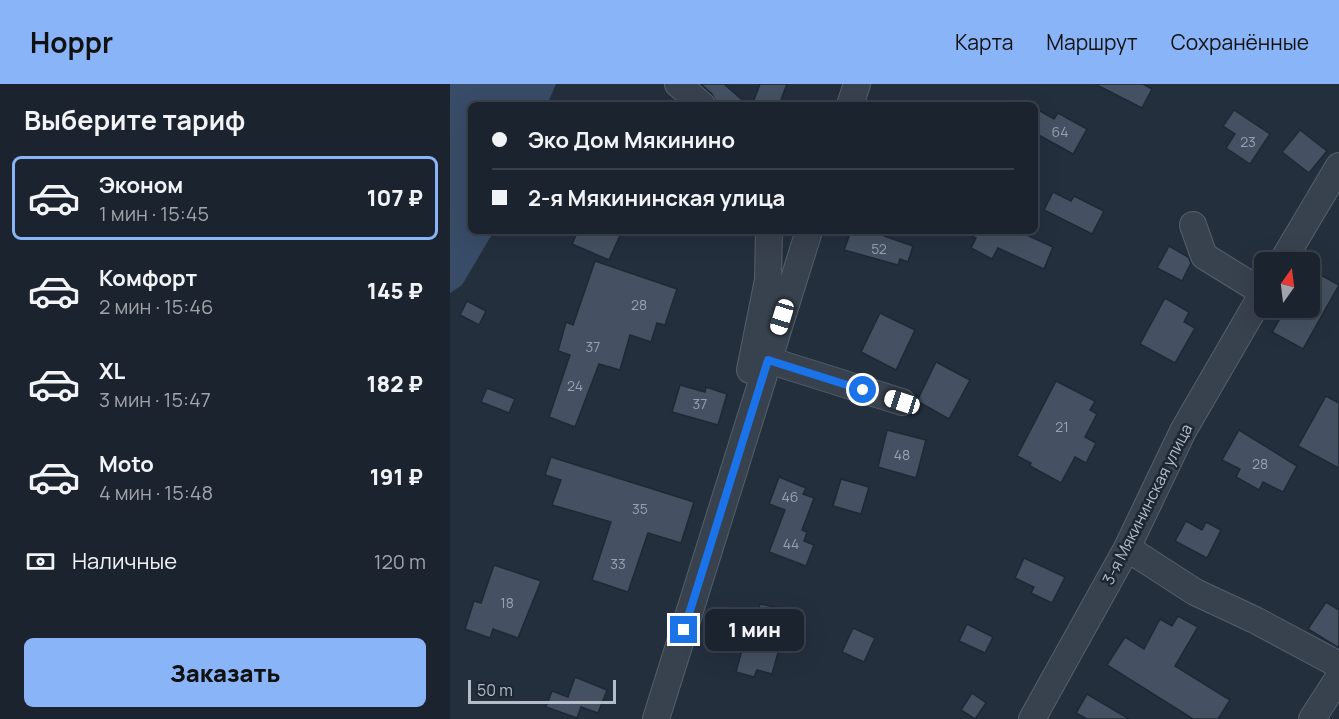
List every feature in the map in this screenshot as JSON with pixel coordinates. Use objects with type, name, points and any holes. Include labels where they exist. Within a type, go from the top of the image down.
[{"type":"street","points":[[678,84],[699,102]]},
{"type":"street","points":[[851,102],[857,84]]},
{"type":"street","points":[[1288,252],[1339,166]]},
{"type":"street","points":[[1193,225],[1203,256],[1254,286]]},
{"type":"street","points":[[747,429],[750,371],[768,280],[769,234]]},
{"type":"street","points":[[656,719],[808,234]]},
{"type":"street","name":"3-я Мякининская улица","points":[[1032,719],[1127,548],[1183,431],[1254,309]]},
{"type":"street","points":[[768,360],[902,402]]},
{"type":"street","points":[[1127,548],[1195,592],[1255,620],[1339,665]]},
{"type":"street","points":[[1312,719],[1339,677]]},
{"type":"water","points":[[450,84],[556,84],[548,102],[468,102],[468,234],[492,234],[462,285],[450,293]]},
{"type":"building","points":[[701,84],[724,84],[745,102],[716,102],[712,94]]},
{"type":"building","points":[[760,84],[787,84],[780,102],[753,102]]},
{"type":"building","points":[[1095,84],[1143,84],[1152,89],[1142,108]]},
{"type":"building","points":[[1038,110],[1054,119],[1058,113],[1087,129],[1073,154],[1038,135]]},
{"type":"building","points":[[1234,110],[1270,134],[1250,164],[1226,148],[1235,134],[1223,126]]},
{"type":"building","points":[[1300,130],[1327,151],[1309,173],[1282,152]]},
{"type":"building","points":[[1053,192],[1071,201],[1074,196],[1104,211],[1092,234],[1044,210]]},
{"type":"building","points":[[577,234],[621,234],[609,260],[572,244]]},
{"type":"building","points":[[850,234],[884,234],[884,236],[913,246],[908,262],[900,259],[898,265],[844,250]]},
{"type":"building","points":[[967,234],[1025,234],[1053,247],[1044,269],[998,248],[992,259],[971,248],[976,238]]},
{"type":"building","points":[[1169,246],[1188,257],[1191,263],[1182,281],[1157,268]]},
{"type":"building","points":[[595,261],[677,289],[665,325],[657,323],[651,342],[630,335],[620,370],[599,364],[575,427],[549,417],[570,355],[558,351],[566,322],[573,325]]},
{"type":"building","points":[[1320,275],[1339,285],[1303,349],[1272,332],[1280,318],[1320,318]]},
{"type":"building","points":[[1165,298],[1189,312],[1184,322],[1195,328],[1175,363],[1140,344]]},
{"type":"building","points":[[467,301],[486,311],[479,325],[460,315]]},
{"type":"building","points":[[880,313],[915,330],[896,370],[861,352]]},
{"type":"building","points":[[936,362],[970,380],[949,419],[917,401]]},
{"type":"building","points":[[1056,381],[1095,401],[1090,410],[1097,414],[1085,437],[1096,443],[1086,463],[1075,457],[1061,483],[1017,456]]},
{"type":"building","points":[[680,385],[705,392],[706,387],[727,394],[718,425],[672,412]]},
{"type":"building","points":[[487,388],[515,399],[509,413],[481,402]]},
{"type":"building","points":[[1326,396],[1339,403],[1339,468],[1298,446]]},
{"type":"building","points":[[887,430],[926,440],[916,478],[878,467]]},
{"type":"building","points":[[1239,430],[1297,466],[1283,492],[1263,482],[1259,490],[1236,477],[1240,469],[1222,460]]},
{"type":"building","points":[[551,457],[694,502],[681,543],[648,533],[628,592],[592,580],[611,522],[552,505],[561,480],[545,475]]},
{"type":"building","points":[[779,477],[806,488],[803,494],[814,498],[802,530],[807,532],[804,541],[814,545],[806,566],[769,552],[785,510],[769,504]]},
{"type":"building","points":[[841,479],[869,487],[861,514],[833,506]]},
{"type":"building","points":[[1186,521],[1202,530],[1206,522],[1221,530],[1207,558],[1175,541]]},
{"type":"building","points":[[1024,558],[1065,577],[1052,603],[1031,593],[1034,587],[1015,578]]},
{"type":"building","points":[[494,565],[541,581],[518,638],[493,629],[490,638],[465,629],[474,601],[481,603]]},
{"type":"building","points":[[1326,602],[1339,610],[1339,648],[1308,629]]},
{"type":"building","points":[[760,604],[805,613],[800,632],[785,628],[772,674],[757,670],[754,677],[736,672],[743,646],[749,648]]},
{"type":"building","points":[[1178,616],[1198,627],[1175,666],[1230,700],[1218,719],[1193,719],[1107,665],[1125,637],[1144,649],[1160,619],[1172,626]]},
{"type":"building","points":[[967,624],[993,637],[985,653],[959,641]]},
{"type":"building","points":[[853,628],[875,638],[864,662],[842,652]]},
{"type":"building","points":[[575,677],[607,690],[598,713],[581,707],[577,718],[546,707],[552,691],[568,697]]},
{"type":"building","points":[[972,693],[986,703],[975,719],[961,710]]},
{"type":"building","points":[[1087,694],[1129,719],[1087,719],[1076,713]]},
{"type":"route","points":[[684,630],[768,360],[863,390]]}]
